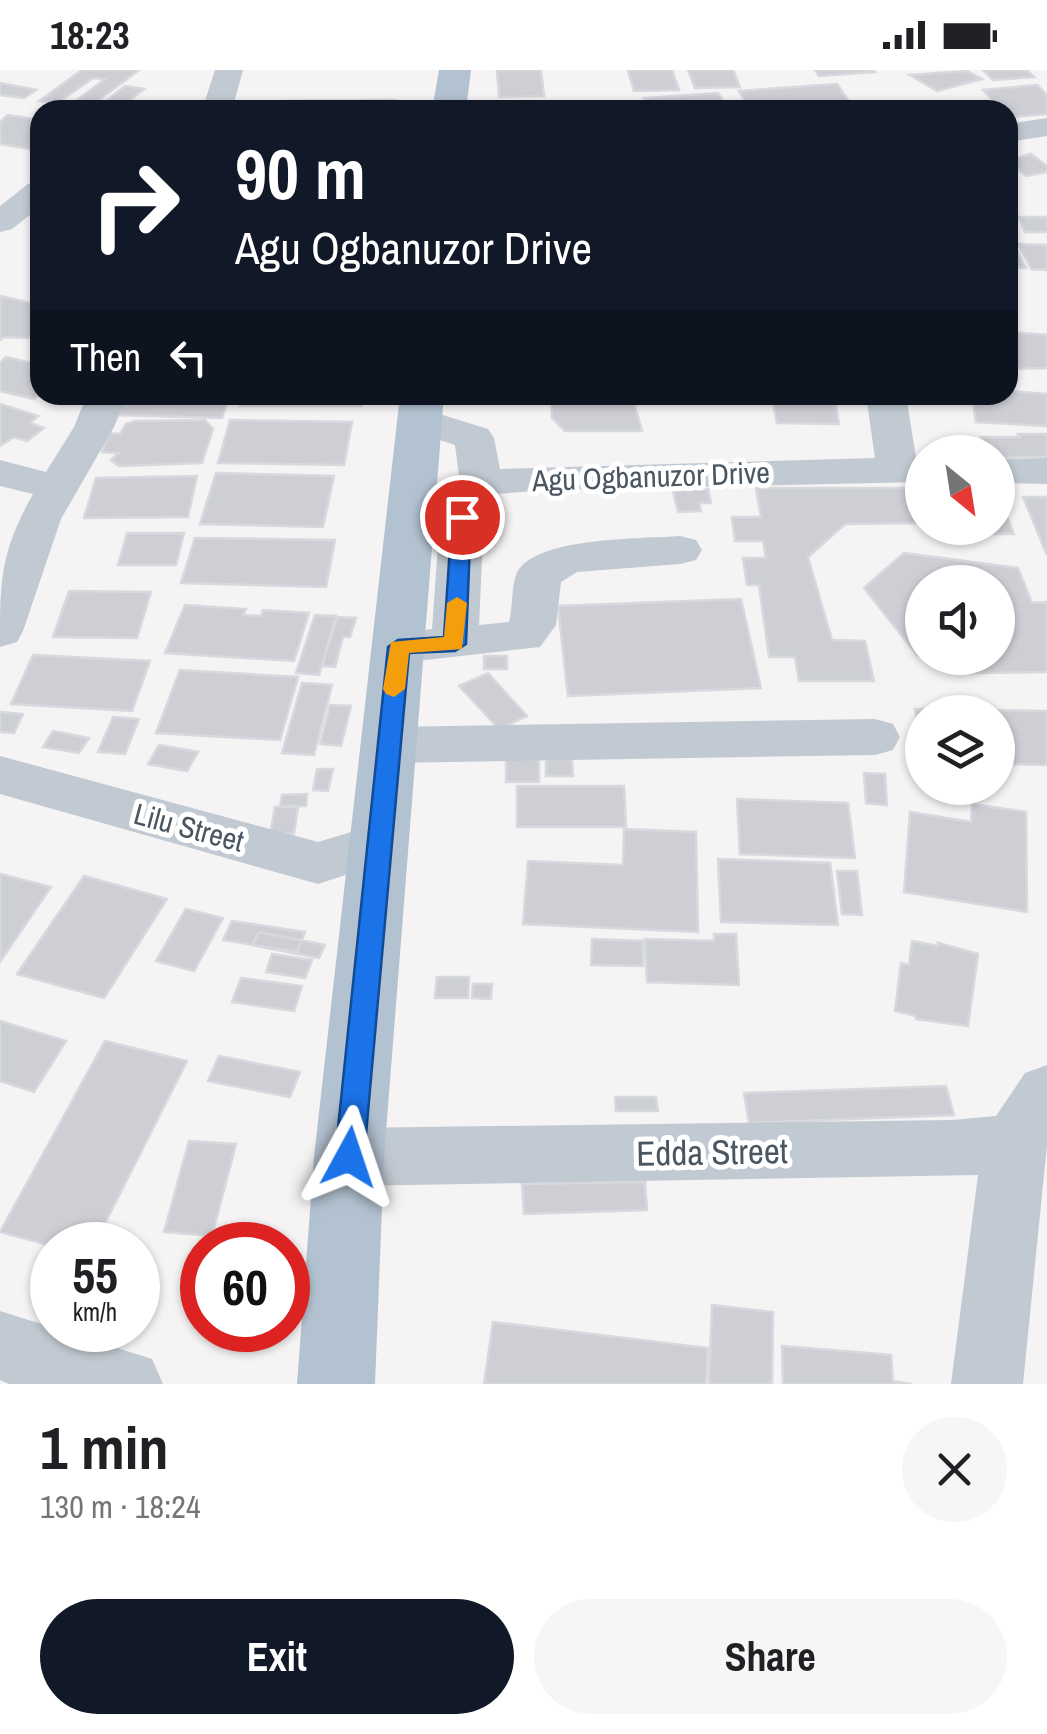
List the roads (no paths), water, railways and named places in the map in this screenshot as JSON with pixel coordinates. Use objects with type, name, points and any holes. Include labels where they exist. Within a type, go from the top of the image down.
[{"type":"main road","points":[[450,100],[455,70]]},
{"type":"main road","points":[[328,1382],[389,745],[427,645],[438,418]]},
{"type":"street","points":[[220,100],[229,70]]},
{"type":"street","points":[[1018,131],[1047,127]]},
{"type":"street","points":[[0,222],[30,184]]},
{"type":"street","points":[[0,631],[39,519],[103,405]]},
{"type":"street","points":[[459,405],[438,418],[481,484],[462,517],[427,645],[523,636],[533,625],[539,576],[568,559],[680,550]]},
{"type":"street","points":[[889,405],[905,454]]},
{"type":"street","name":"Agu Ogbanuzor Drive","points":[[481,484],[548,477],[905,470]]},
{"type":"street","points":[[1015,471],[1047,471]]},
{"type":"street","points":[[0,473],[59,488]]},
{"type":"street","points":[[389,745],[875,737]]},
{"type":"street","name":"Lilu Street","points":[[0,775],[318,862],[378,844]]},
{"type":"street","points":[[987,1384],[1031,1117]]},
{"type":"street","name":"Edda Street","points":[[349,1157],[933,1149],[1031,1117]]},
{"type":"street","points":[[0,1345],[28,1357],[127,1384]]}]
